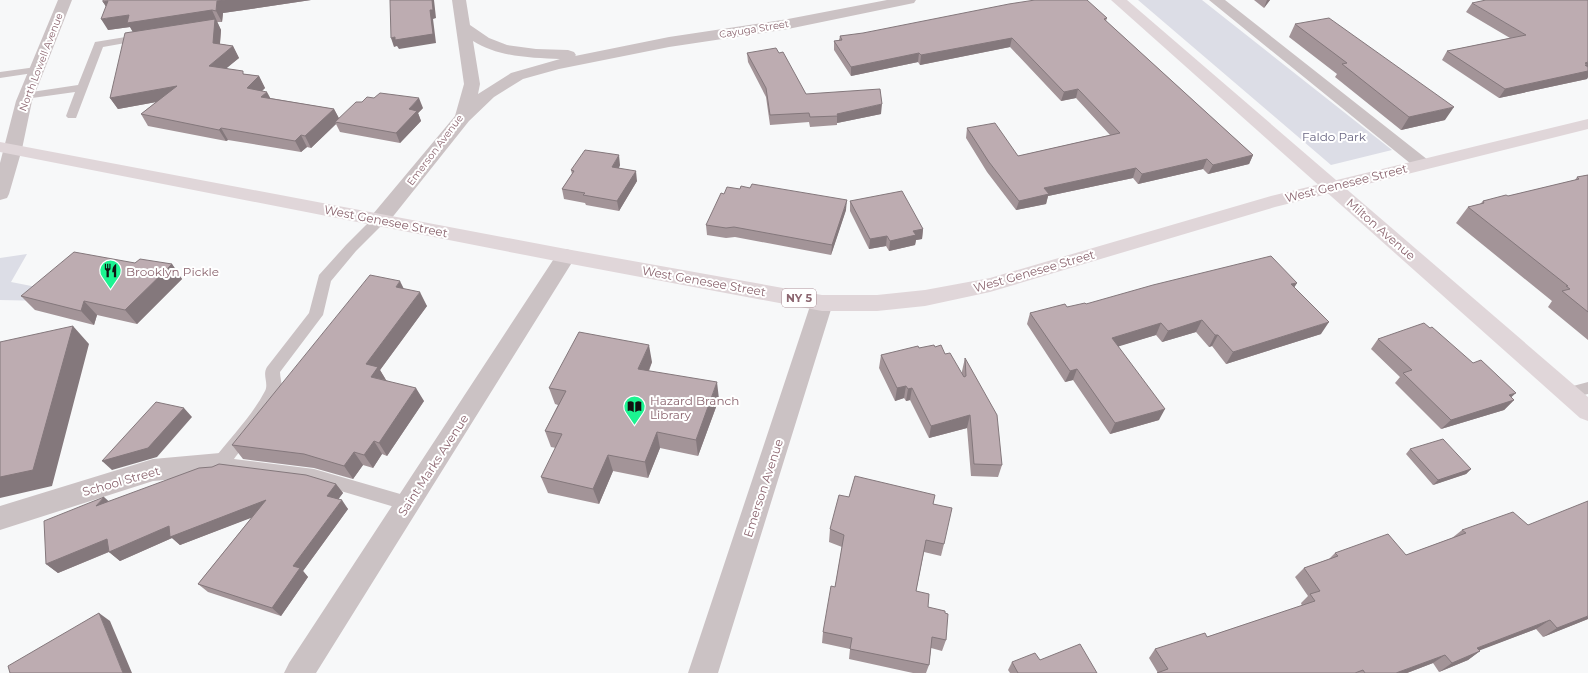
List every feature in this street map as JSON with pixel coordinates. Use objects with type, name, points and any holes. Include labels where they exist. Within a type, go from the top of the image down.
[{"type":"main road","name":"Milton Avenue","points":[[1118,0],[1588,411]]},
{"type":"main road","name":"West Genesee Street","points":[[6,148],[566,256],[822,302],[878,303],[925,298],[990,285],[1271,202],[1588,124]]},
{"type":"street","name":"North Lowell Avenue","points":[[0,194],[6,148],[25,96],[65,0]]},
{"type":"street","name":"Emerson Avenue","points":[[380,219],[463,117],[472,84],[459,0]]},
{"type":"street","name":"Cayuga Street","points":[[463,117],[488,93],[517,76],[556,64],[669,42],[788,24],[909,0]]},
{"type":"street","points":[[1216,0],[1422,164]]},
{"type":"street","name":"Cayuga Street","points":[[463,27],[484,41],[498,47],[535,54],[598,56]]},
{"type":"street","name":"Saint Marks Avenue","points":[[299,673],[566,256]]},
{"type":"street","name":"Emerson Avenue","points":[[704,673],[822,302]]},
{"type":"street","name":"School Street","points":[[0,518],[153,470],[220,464]]},
{"type":"lane","points":[[72,116],[99,44],[155,35]]},
{"type":"lane","points":[[0,75],[36,70]]},
{"type":"lane","points":[[25,96],[82,88]]},
{"type":"lane","points":[[220,464],[261,412],[274,389],[272,371],[316,315],[324,279],[351,248],[380,219]]},
{"type":"lane","points":[[1568,393],[1588,388]]},
{"type":"lane","name":"School Street","points":[[220,464],[314,476],[408,503]]},
{"type":"green space","name":"Faldo Park","points":[[1138,0],[1202,0],[1392,150],[1331,165]]},
{"type":"green space","points":[[27,254],[11,282],[57,291],[46,301],[0,300],[0,258]]},
{"type":"building","points":[[103,0],[226,0],[217,1],[216,11],[212,10],[127,23],[129,15],[101,19],[108,1],[103,2]]},
{"type":"building","points":[[390,0],[432,0],[433,10],[430,10],[433,34],[395,40],[395,37],[391,38]]},
{"type":"building","points":[[1035,0],[1087,0],[1107,18],[1104,19],[1253,155],[1213,165],[1207,159],[1142,174],[1136,168],[1044,188],[1049,194],[1019,201],[989,162],[967,128],[995,123],[1018,156],[1120,133],[1078,89],[1064,92],[1012,38],[921,55],[919,53],[851,67],[834,41],[842,40],[840,36],[863,33]]},
{"type":"building","points":[[1486,0],[1588,0],[1588,62],[1585,63],[1588,65],[1585,65],[1588,67],[1588,71],[1505,89],[1447,51],[1526,35],[1472,3]]},
{"type":"building","points":[[1329,18],[1454,107],[1409,117],[1342,64],[1347,63],[1295,24]]},
{"type":"building","points":[[215,19],[213,43],[233,46],[209,66],[243,71],[243,74],[259,76],[247,88],[267,92],[261,97],[334,109],[305,136],[301,135],[295,141],[221,128],[219,130],[141,114],[177,86],[110,98],[125,33]]},
{"type":"building","points":[[776,48],[779,53],[783,52],[806,94],[880,89],[882,104],[837,114],[838,116],[810,117],[809,113],[770,115],[766,88],[747,53]]},
{"type":"building","points":[[380,93],[419,98],[409,109],[417,111],[396,133],[335,122],[356,102],[362,102],[367,97],[374,98]]},
{"type":"building","points":[[585,150],[619,155],[612,167],[636,171],[617,201],[583,195],[585,193],[562,189],[574,171],[571,170]]},
{"type":"building","points":[[1588,175],[1588,312],[1562,291],[1570,289],[1566,286],[1568,286],[1468,207],[1484,203],[1483,201],[1579,179],[1577,177]]},
{"type":"building","points":[[752,184],[847,200],[832,245],[734,227],[726,228],[706,225],[721,193],[724,194],[727,187],[740,189],[741,186],[750,188]]},
{"type":"building","points":[[902,191],[923,229],[913,231],[916,235],[890,241],[887,236],[870,239],[850,201]]},
{"type":"building","points":[[74,252],[135,263],[140,259],[172,264],[125,310],[84,301],[81,311],[21,296]]},
{"type":"building","points":[[1271,256],[1297,283],[1291,284],[1329,322],[1233,352],[1202,320],[1168,331],[1161,323],[1112,338],[1165,409],[1115,423],[1077,369],[1070,371],[1030,313],[1065,304],[1067,307],[1086,304],[1153,285]]},
{"type":"building","points":[[370,275],[400,281],[396,287],[420,292],[366,364],[378,367],[371,377],[416,388],[379,443],[374,441],[364,455],[354,452],[344,466],[304,454],[232,445]]},
{"type":"building","points":[[1424,323],[1430,328],[1432,327],[1473,363],[1481,360],[1516,393],[1509,395],[1514,400],[1451,420],[1403,373],[1412,370],[1378,339]]},
{"type":"building","points":[[73,326],[33,470],[0,477],[0,342]]},
{"type":"building","name":"Hazard Branch Library","points":[[579,332],[649,345],[638,369],[717,382],[696,440],[657,432],[645,462],[608,455],[593,489],[541,477],[562,434],[545,431],[566,391],[549,388]]},
{"type":"building","points":[[934,345],[935,347],[941,345],[945,354],[950,353],[964,377],[966,376],[965,358],[997,415],[1002,465],[974,464],[970,415],[931,426],[912,388],[908,389],[906,386],[897,388],[881,355],[918,346],[919,348]]},
{"type":"building","points":[[156,402],[184,408],[148,448],[102,461]]},
{"type":"building","points":[[1443,439],[1471,469],[1438,480],[1410,449]]},
{"type":"building","points":[[219,464],[306,475],[336,484],[327,496],[342,500],[293,566],[300,568],[272,608],[198,584],[266,500],[170,537],[169,526],[109,552],[107,539],[46,564],[44,521],[104,497],[96,506],[199,468],[212,467]]},
{"type":"building","points":[[855,476],[935,495],[933,504],[952,508],[944,544],[926,540],[916,591],[929,594],[928,607],[945,611],[945,613],[948,614],[946,640],[932,637],[929,665],[850,649],[852,638],[823,632],[831,586],[835,587],[844,535],[830,529],[839,495],[849,497]]},
{"type":"building","points":[[1588,501],[1588,616],[1557,628],[1550,620],[1477,648],[1480,651],[1452,663],[1445,655],[1396,673],[1365,673],[1363,670],[1355,673],[1157,673],[1168,669],[1155,649],[1205,633],[1207,637],[1315,601],[1310,594],[1320,591],[1304,568],[1338,556],[1335,553],[1388,534],[1406,555],[1466,533],[1462,530],[1513,512],[1528,525]]},
{"type":"building","points":[[99,613],[123,673],[10,673],[8,666]]},
{"type":"building","points":[[1080,644],[1097,673],[1018,673],[1012,662],[1035,653],[1040,660]]},
{"type":"place","name":"Brooklyn Pickle","points":[[111,290]]},
{"type":"place","name":"Hazard Branch Library","points":[[635,426]]}]
